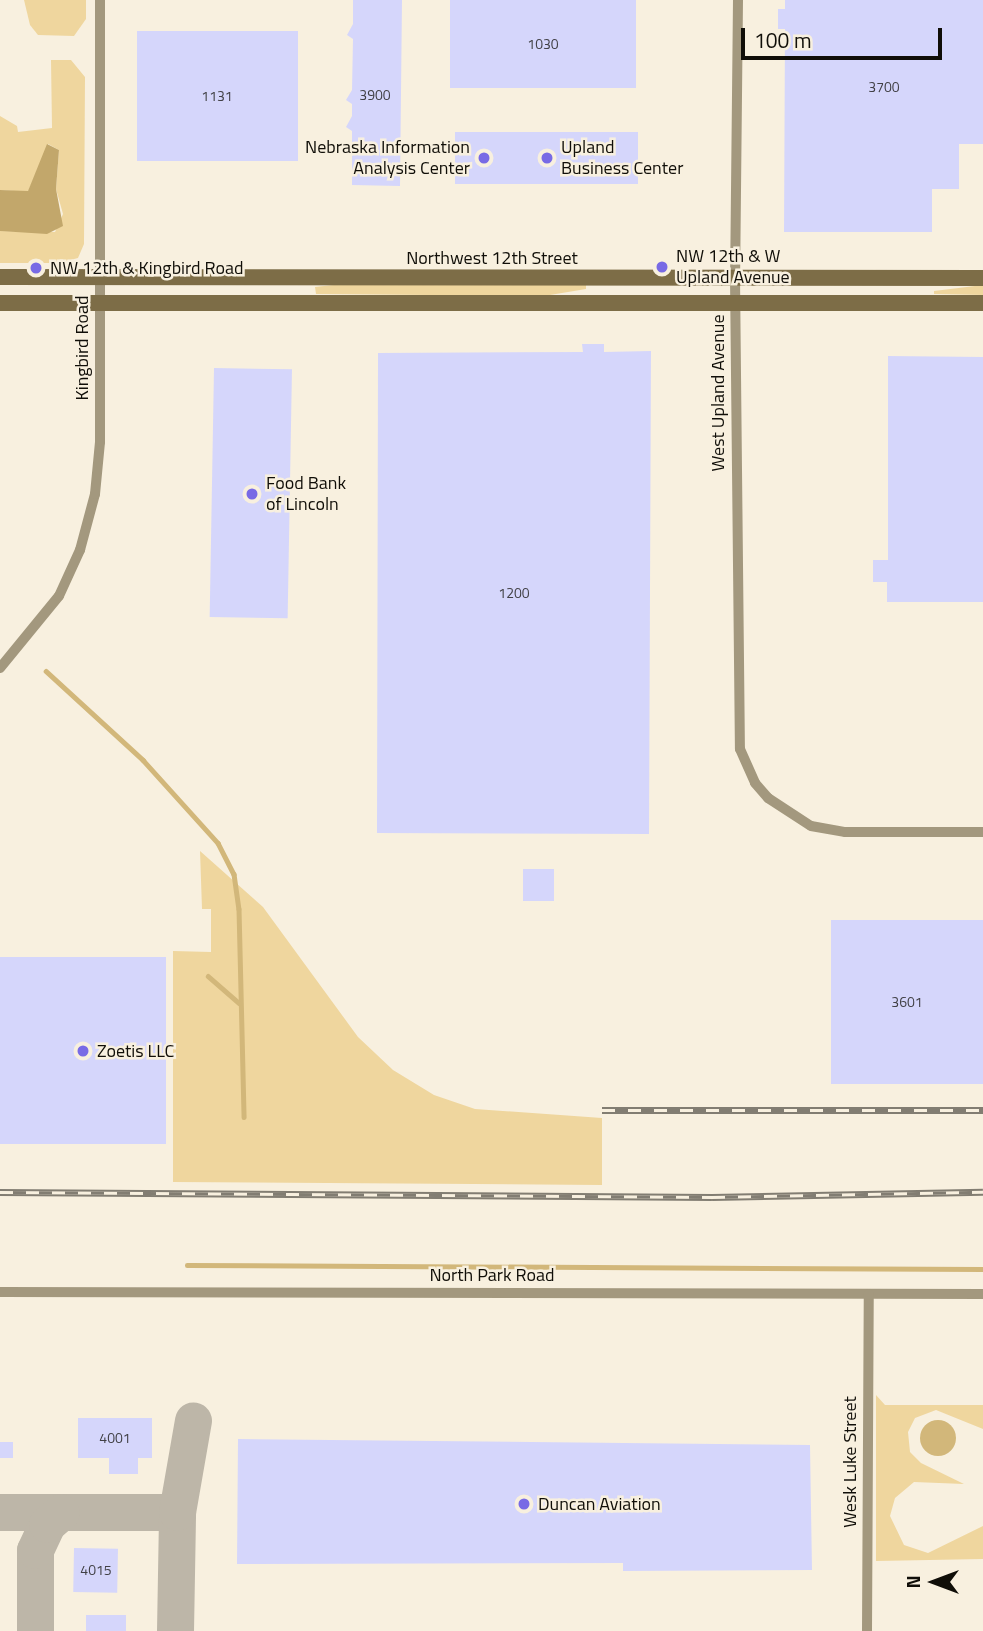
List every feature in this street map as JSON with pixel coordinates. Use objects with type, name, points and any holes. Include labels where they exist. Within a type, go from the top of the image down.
[{"type":"main road","name":"Northwest 12th Street","points":[[0,277],[983,278]]},
{"type":"main road","points":[[0,303],[983,303]]},
{"type":"street","name":"Kingbird Road","points":[[0,668],[53,606],[88,526],[99,463],[100,0]]},
{"type":"street","name":"West Upland Avenue","points":[[738,0],[735,278],[737,728],[743,759],[755,783],[784,812],[827,830],[983,832]]},
{"type":"street","name":"North Park Road","points":[[0,1292],[983,1294]]},
{"type":"street","name":"Wesk Luke Street","points":[[867,1631],[869,1294]]},
{"type":"shaded area","points":[[24,0],[86,0],[86,19],[74,36],[38,35],[30,25]]},
{"type":"shaded area","points":[[51,60],[71,60],[85,77],[84,244],[78,258],[59,263],[0,263],[0,231],[55,232],[63,214],[56,189],[59,150],[48,144],[28,192],[0,190],[0,116],[17,126],[18,132],[52,128]]},
{"type":"shaded area","points":[[47,144],[59,150],[56,189],[63,226],[47,234],[0,231],[0,190],[28,191]]},
{"type":"shaded area","points":[[586,285],[586,289],[544,296],[316,294],[315,287]]},
{"type":"shaded area","points":[[983,285],[983,295],[934,294],[934,291]]},
{"type":"shaded area","points":[[200,851],[263,907],[358,1037],[393,1070],[434,1095],[475,1109],[602,1118],[602,1185],[173,1182],[173,951],[211,952],[211,909],[202,909]]},
{"type":"shaded area","points":[[876,1395],[885,1405],[983,1405],[983,1429],[936,1410],[915,1418],[908,1432],[910,1452],[921,1463],[964,1484],[914,1482],[895,1498],[890,1516],[904,1545],[928,1553],[983,1526],[983,1559],[876,1561]]},
{"type":"shaded area","points":[[938,1420],[951,1425],[956,1438],[951,1451],[938,1456],[925,1451],[920,1438],[925,1425]]},
{"type":"building","points":[[353,0],[402,0],[400,186],[352,185],[352,131],[346,127],[352,116],[352,104],[346,100],[352,90],[353,39],[347,35],[353,24]]},
{"type":"building","points":[[450,0],[636,0],[636,88],[450,88]]},
{"type":"building","points":[[785,0],[983,0],[983,144],[959,144],[959,189],[932,189],[932,232],[784,232],[785,29],[778,29],[778,9],[785,9]]},
{"type":"building","points":[[137,31],[298,31],[298,161],[137,161]]},
{"type":"building","name":"Upland Business Center","points":[[455,132],[638,132],[638,184],[455,184]]},
{"type":"building","points":[[582,344],[604,344],[604,352],[651,351],[649,834],[377,833],[378,353],[583,352]]},
{"type":"building","points":[[888,356],[983,357],[983,602],[887,602],[887,582],[873,582],[873,560],[888,560]]},
{"type":"building","name":"Food Bank of Lincoln","points":[[214,368],[292,369],[288,618],[210,617]]},
{"type":"building","points":[[523,869],[554,869],[554,901],[523,901]]},
{"type":"building","points":[[831,920],[983,920],[983,1084],[831,1084]]},
{"type":"building","name":"Zoetis LLC","points":[[0,957],[166,957],[166,1144],[0,1144]]},
{"type":"building","points":[[78,1418],[152,1418],[152,1458],[138,1458],[138,1474],[109,1474],[109,1458],[78,1458]]},
{"type":"building","name":"Duncan Aviation","points":[[238,1439],[810,1445],[812,1570],[623,1571],[623,1563],[237,1564]]},
{"type":"building","points":[[0,1442],[13,1442],[13,1458],[0,1458]]},
{"type":"building","points":[[74,1548],[118,1549],[117,1593],[73,1592]]},
{"type":"building","points":[[86,1615],[126,1615],[126,1631],[86,1631]]},
{"type":"waterway","points":[[46,671],[143,760],[218,843],[234,874],[239,909],[244,1117]]},
{"type":"waterway","points":[[208,976],[239,1003]]},
{"type":"waterway","points":[[187,1265],[983,1269]]},
{"type":"taxiway","points":[[175,1631],[177,1512],[193,1420]]},
{"type":"taxiway","points":[[0,1512],[177,1512]]},
{"type":"taxiway","points":[[35,1631],[35,1550],[47,1524],[61,1512]]},
{"type":"railway","points":[[602,1110],[983,1110]]},
{"type":"railway","points":[[0,1192],[712,1197],[983,1192]]},
{"type":"place","name":"Nebraska Information Analysis Center","points":[[484,158]]},
{"type":"place","name":"Upland Business Center","points":[[547,158]]},
{"type":"place","name":"NW 12th & W Upland Avenue","points":[[662,267]]},
{"type":"place","name":"NW 12th & Kingbird Road","points":[[36,268]]},
{"type":"place","name":"Food Bank of Lincoln","points":[[252,494]]},
{"type":"place","name":"Zoetis LLC","points":[[83,1051]]},
{"type":"place","name":"Duncan Aviation","points":[[524,1504]]}]
